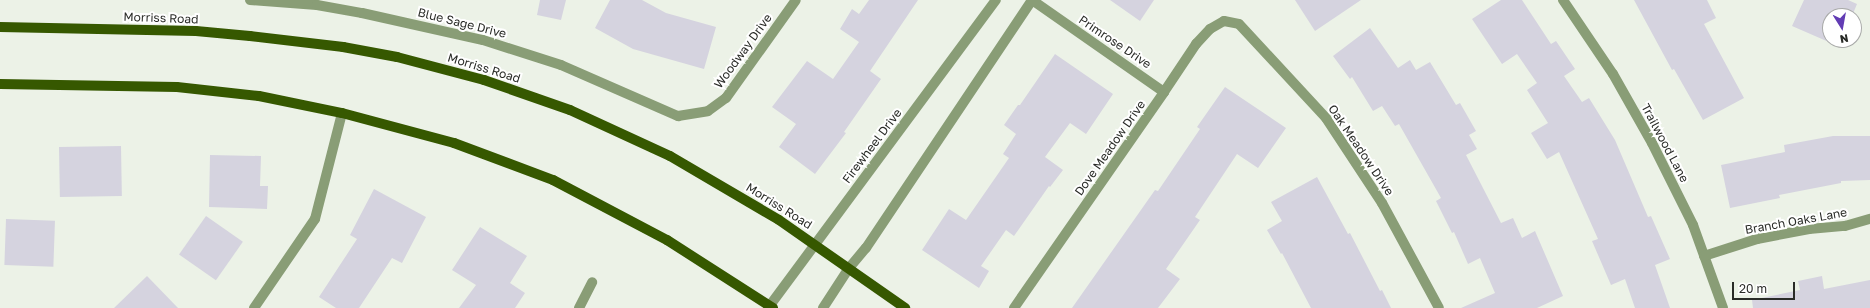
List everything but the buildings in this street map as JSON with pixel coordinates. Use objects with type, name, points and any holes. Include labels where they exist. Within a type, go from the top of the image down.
[{"type":"main road","name":"Morriss Road","points":[[0,27],[196,31],[343,47],[412,61],[484,80],[570,110],[670,156],[779,220],[905,308]]},
{"type":"main road","points":[[0,84],[177,88],[259,96],[342,113],[454,144],[553,180],[667,240],[770,307]]},
{"type":"street","name":"Blue Sage Drive","points":[[250,0],[317,6],[355,12],[483,40],[561,64],[659,107]]},
{"type":"street","name":"Woodway Drive","points":[[659,107],[678,116],[693,114],[708,111],[726,98],[796,0]]},
{"type":"street","name":"Firewheel Drive","points":[[770,307],[814,244],[996,0]]},
{"type":"street","name":"Primrose Drive","points":[[1032,0],[1164,92]]},
{"type":"street","points":[[824,308],[849,268],[866,248],[1032,0]]},
{"type":"street","name":"Trailwood Lane","points":[[1563,0],[1614,74],[1652,143],[1693,225],[1723,308]]},
{"type":"street","name":"Dove Meadow Drive","points":[[1014,308],[1196,44],[1210,30],[1224,21],[1239,24]]},
{"type":"street","name":"Oak Meadow Drive","points":[[1239,24],[1326,118],[1382,203],[1439,308]]},
{"type":"street","points":[[254,308],[315,219],[342,113]]},
{"type":"street","name":"Branch Oaks Lane","points":[[1704,256],[1757,239],[1809,229],[1844,226],[1870,219]]},
{"type":"street","points":[[579,308],[592,282]]}]
